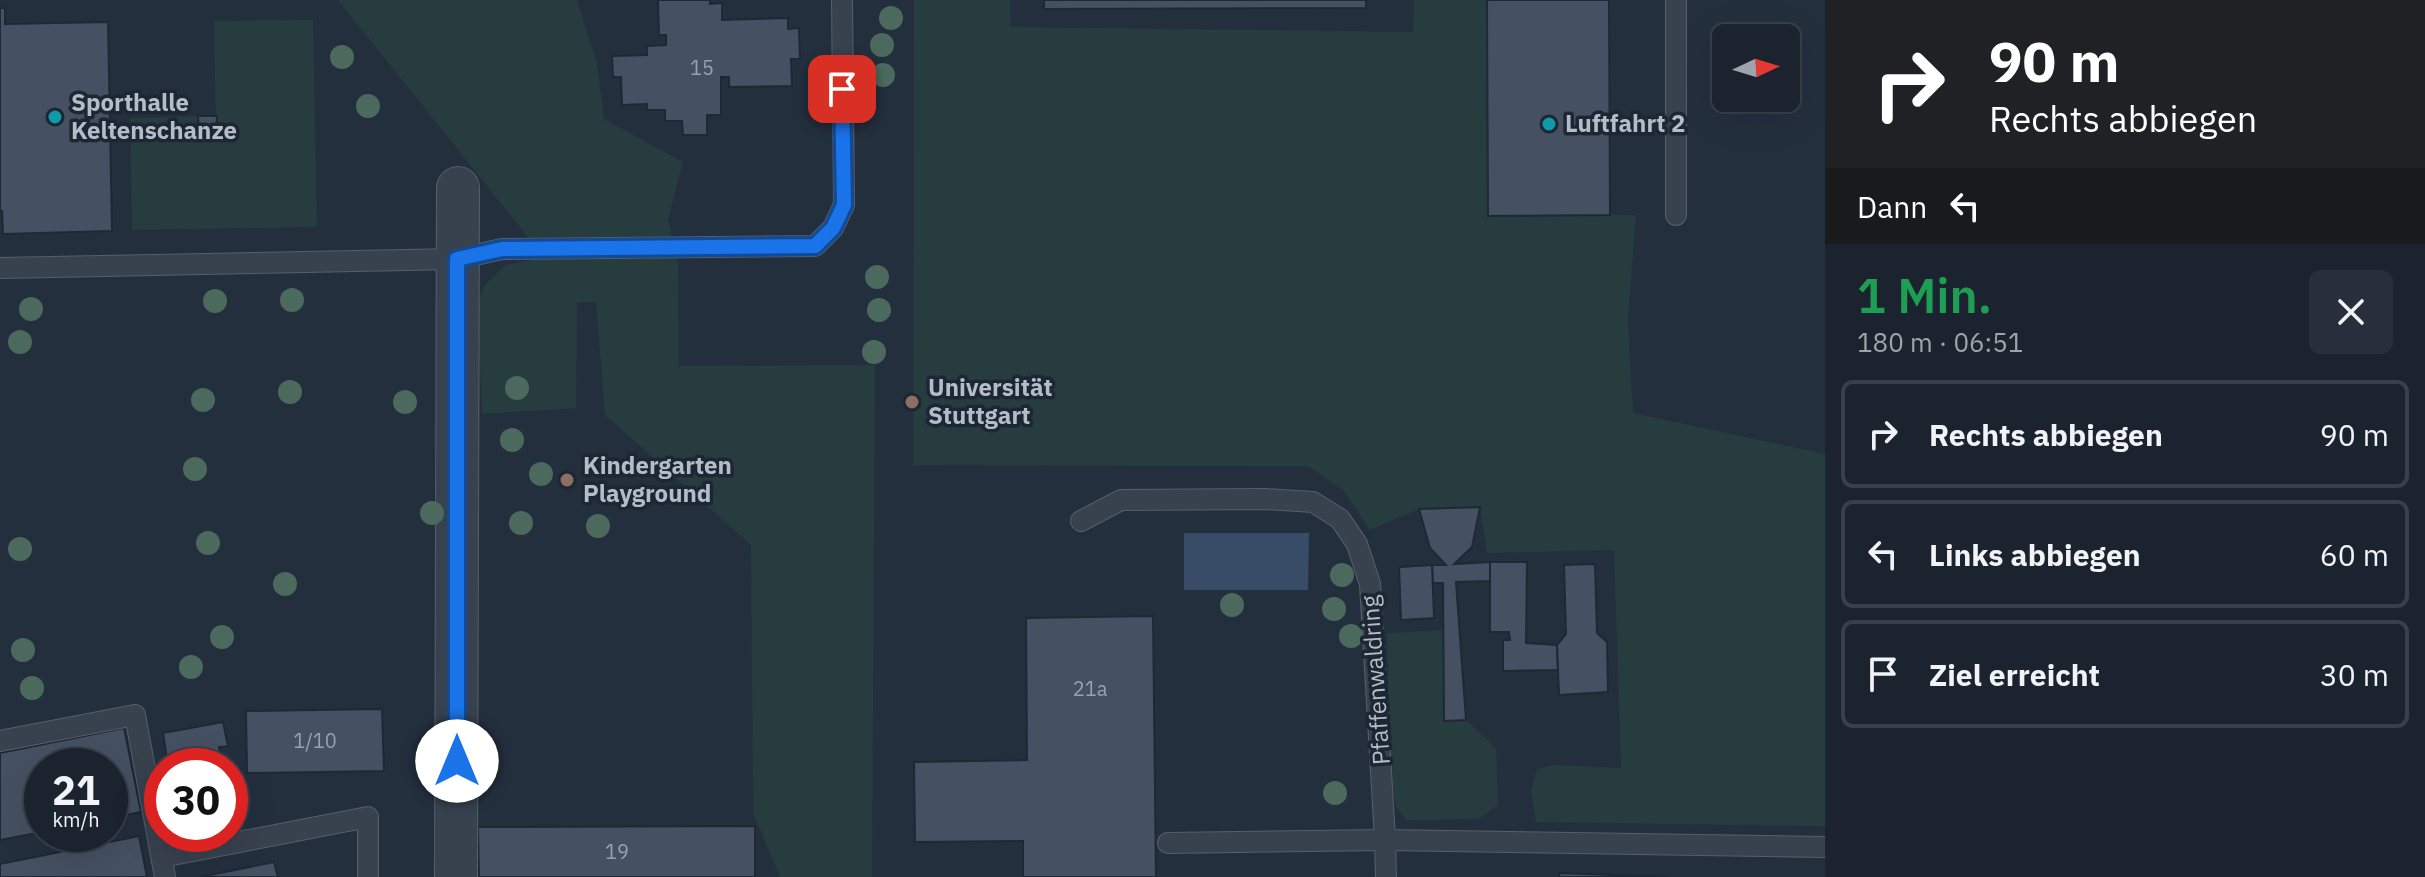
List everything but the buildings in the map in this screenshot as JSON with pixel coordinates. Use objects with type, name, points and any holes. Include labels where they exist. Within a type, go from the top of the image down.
[{"type":"street","points":[[456,877],[458,188]]},
{"type":"lane","points":[[0,268],[457,259],[502,249],[727,256],[815,254],[844,205],[842,0]]},
{"type":"lane","points":[[1676,0],[1676,215]]},
{"type":"lane","name":"Pfaffenwaldring","points":[[1081,521],[1121,500],[1265,499],[1313,502],[1340,519],[1357,544],[1370,584],[1386,877]]},
{"type":"lane","points":[[0,741],[135,715],[164,867],[368,817],[368,877]]},
{"type":"lane","points":[[1168,843],[1385,840],[1825,847]]},
{"type":"green space","points":[[338,0],[577,0],[597,63],[604,119],[683,162],[668,219],[678,264],[679,366],[875,365],[872,877],[780,877],[753,813],[751,545],[605,415],[596,302],[577,302],[576,408],[482,414],[477,302],[486,284],[506,265],[532,260],[531,241]]},
{"type":"green space","points":[[914,0],[1010,0],[1011,27],[1413,32],[1414,0],[1487,0],[1488,216],[1636,215],[1628,319],[1633,413],[1825,454],[1825,826],[1536,822],[1531,790],[1537,769],[1552,765],[1621,768],[1614,550],[1487,553],[1480,507],[1419,509],[1370,530],[1344,491],[1308,466],[913,465]]},
{"type":"green space","points":[[313,20],[317,227],[132,230],[130,118],[198,116],[199,133],[216,133],[214,21]]},
{"type":"green space","points":[[1443,630],[1444,721],[1466,720],[1496,748],[1498,805],[1479,819],[1407,820],[1396,807],[1390,769],[1387,633]]},
{"type":"water","points":[[1184,533],[1309,533],[1308,590],[1184,590]]},
{"type":"place","name":"Sporthalle Keltenschanze","points":[[55,117]]},
{"type":"place","name":"Luftfahrt 2","points":[[1549,124]]},
{"type":"place","name":"Universität Stuttgart","points":[[912,402]]},
{"type":"place","name":"Kindergarten Playground","points":[[567,480]]},
{"type":"route","points":[[457,761],[457,259],[502,249],[815,246],[833,228],[844,205],[842,89]]}]
